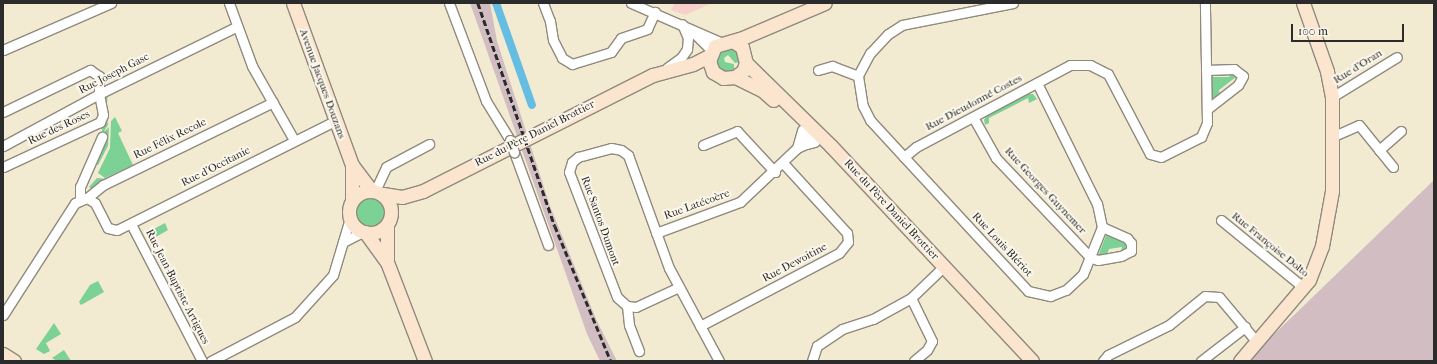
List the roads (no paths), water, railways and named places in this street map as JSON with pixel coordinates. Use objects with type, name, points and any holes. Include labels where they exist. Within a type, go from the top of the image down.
[{"type":"main road","name":"Avenue Jacques Douzans","points":[[293,3],[352,165],[352,200]]},
{"type":"main road","points":[[778,24],[760,36],[746,59],[743,71],[735,77],[723,78],[713,72],[713,49],[778,24],[825,3]]},
{"type":"main road","points":[[1240,361],[1304,288],[1323,239],[1332,191],[1334,136],[1332,97],[1327,70],[1303,3]]},
{"type":"main road","points":[[733,41],[742,47],[746,59]]},
{"type":"main road","name":"Rue du Père Daniel Brottier","points":[[377,192],[402,197],[423,191],[662,71],[693,64],[713,49]]},
{"type":"main road","name":"Rue du Père Daniel Brottier","points":[[746,59],[806,137],[1032,361]]},
{"type":"main road","name":"Rue du Père Daniel Brottier","points":[[648,78],[682,71],[713,72]]},
{"type":"main road","name":"Rue du Père Daniel Brottier","points":[[735,77],[762,90],[806,137],[939,271],[1023,361]]},
{"type":"main road","name":"Avenue Jacques Douzans","points":[[352,165],[377,192]]},
{"type":"main road","name":"Rue du Père Daniel Brottier","points":[[389,223],[423,191]]},
{"type":"main road","points":[[387,262],[391,206],[377,192],[362,192],[352,200],[349,209],[350,218],[355,227],[364,232],[374,233],[389,223]]},
{"type":"main road","points":[[364,232],[387,262],[425,361]]},
{"type":"main road","points":[[3,354],[14,361]]},
{"type":"street","points":[[3,50],[111,3]]},
{"type":"street","points":[[229,3],[236,27],[252,66],[294,140]]},
{"type":"street","points":[[449,3],[483,93],[510,140],[548,244]]},
{"type":"street","points":[[543,3],[550,21],[553,40],[562,58],[572,64],[611,52],[621,38],[647,29],[655,12]]},
{"type":"street","points":[[631,3],[682,24],[713,49]]},
{"type":"street","points":[[964,3],[969,12]]},
{"type":"street","points":[[904,156],[870,120],[863,106],[858,76],[870,53],[888,34],[902,25],[1013,3]]},
{"type":"street","name":"Rue Dieudonné Costes","points":[[904,156],[916,147],[1070,65],[1090,64],[1099,67],[1108,74],[1150,154],[1161,157],[1201,137],[1207,124],[1205,3]]},
{"type":"street","points":[[662,71],[678,62],[687,49],[688,38],[682,24]]},
{"type":"street","name":"Rue Joseph Gasc","points":[[3,146],[99,94],[236,27]]},
{"type":"street","name":"Rue d'Oran","points":[[1332,97],[1397,57]]},
{"type":"street","points":[[818,70],[832,66],[858,76]]},
{"type":"street","points":[[1206,70],[1234,69],[1243,76],[1238,85],[1207,108]]},
{"type":"street","name":"Rue des Roses","points":[[3,112],[90,70],[99,76],[99,94],[103,115],[100,122],[3,168]]},
{"type":"street","points":[[1037,83],[1097,204],[1102,227],[1127,238],[1132,247],[1128,253],[1121,256],[1098,260],[1091,258]]},
{"type":"street","name":"Rue Félix Recole","points":[[3,315],[75,203],[84,199],[103,185],[273,102]]},
{"type":"street","name":"Rue Georges Guynemer","points":[[973,117],[996,158],[1091,258]]},
{"type":"street","name":"Rue d'Occitanie","points":[[84,199],[95,203],[108,228],[117,230],[294,140],[335,121]]},
{"type":"street","points":[[1334,136],[1359,126],[1393,167]]},
{"type":"street","points":[[703,145],[737,131],[775,172]]},
{"type":"street","points":[[1379,150],[1401,131]]},
{"type":"street","points":[[84,199],[80,187],[102,137]]},
{"type":"street","name":"Rue Latécoère","points":[[716,360],[679,287],[656,232],[740,202],[775,172],[806,137]]},
{"type":"street","points":[[377,192],[386,167],[429,144]]},
{"type":"street","name":"Rue Santos Dumont","points":[[627,306],[614,292],[569,172],[572,162],[578,156],[611,148],[621,150],[628,154],[656,232]]},
{"type":"street","name":"Rue Louis Blériot","points":[[904,156],[1028,291],[1050,296],[1066,290],[1082,274],[1091,258],[1102,227]]},
{"type":"street","name":"Rue Dewoitine","points":[[700,326],[839,253],[848,242],[847,233],[783,163]]},
{"type":"street","points":[[211,361],[295,317],[333,275],[350,218]]},
{"type":"street","name":"Rue Françoise Dolto","points":[[1221,220],[1304,288]]},
{"type":"street","name":"Rue Jean-Baptiste Artigues","points":[[131,224],[202,361]]},
{"type":"street","points":[[343,242],[364,232]]},
{"type":"street","points":[[812,361],[817,346],[842,329],[873,319],[911,298],[939,271]]},
{"type":"street","points":[[640,351],[629,325],[627,306],[640,306],[679,287]]},
{"type":"street","points":[[1103,361],[1108,355],[1169,325],[1205,296],[1218,297],[1256,342]]},
{"type":"street","points":[[911,298],[932,341],[927,350],[914,361]]},
{"type":"street","points":[[1201,361],[1245,328]]},
{"type":"waterway","points":[[496,3],[532,105]]},
{"type":"railway","points":[[478,3],[555,226],[611,361]]}]
